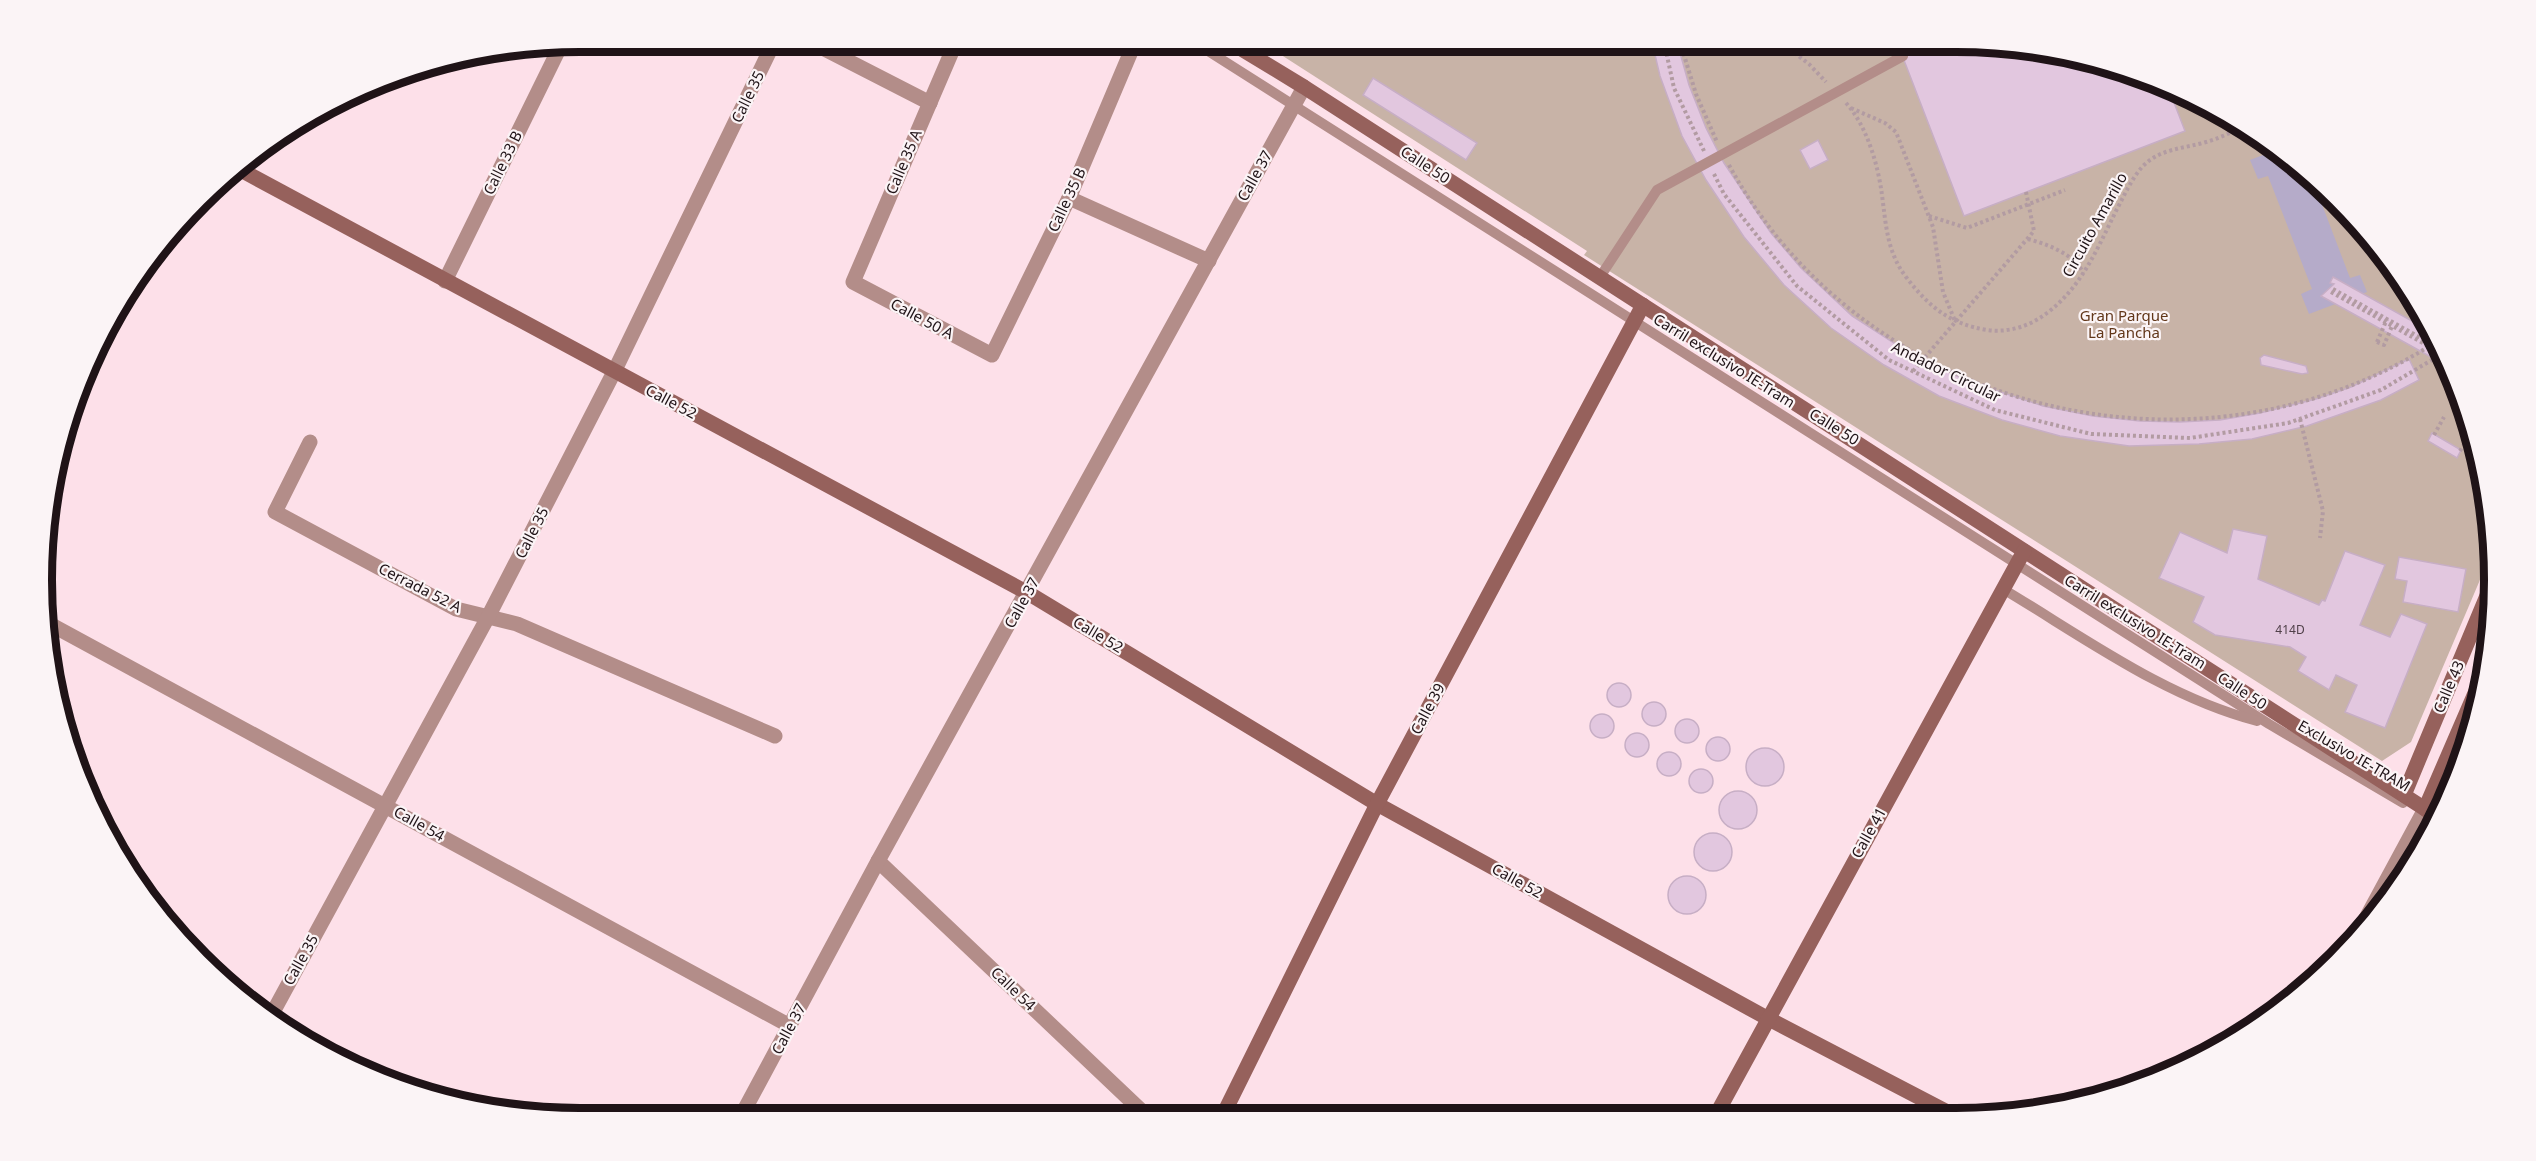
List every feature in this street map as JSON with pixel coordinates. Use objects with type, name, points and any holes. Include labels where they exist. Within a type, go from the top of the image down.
[{"type":"main road","name":"Calle 50","points":[[1246,52],[2430,811]]},
{"type":"main road","name":"Calle 52","points":[[246,173],[1028,592],[1377,804],[1767,1018],[1940,1108]]},
{"type":"main road","name":"Calle 39","points":[[1226,1108],[1377,804],[1643,305]]},
{"type":"main road","name":"Calle 41","points":[[1720,1108],[2024,551]]},
{"type":"main road","name":"Calle 43","points":[[2404,795],[2482,607]]},
{"type":"main road","name":"Calle 43","points":[[2436,799],[2466,716]]},
{"type":"street","name":"Calle 35","points":[[274,1010],[488,617],[614,372],[769,52]]},
{"type":"street","points":[[831,52],[930,103]]},
{"type":"street","name":"Calle 35 A","points":[[853,282],[952,52]]},
{"type":"street","name":"Calle 35 B","points":[[992,356],[1070,198],[1131,52]]},
{"type":"street","name":"Calle 33 B","points":[[445,280],[557,53]]},
{"type":"street","name":"Calle 37","points":[[746,1108],[878,861],[1304,87]]},
{"type":"street","points":[[1070,198],[1209,261]]},
{"type":"street","name":"Calle 50 A","points":[[853,282],[992,356]]},
{"type":"street","name":"Cerrada 52 A","points":[[310,442],[275,512],[456,609],[516,624],[775,736]]},
{"type":"street","name":"Calle 54","points":[[55,627],[790,1026]]},
{"type":"street","name":"Calle 43","points":[[2388,884],[2423,825]]},
{"type":"street","name":"Calle 54","points":[[878,861],[1139,1108]]},
{"type":"lane","name":"Carril exclusivo IE-Tram","points":[[1210,52],[2269,724]]},
{"type":"lane","points":[[1600,277],[1657,190],[1903,56]]},
{"type":"lane","points":[[2003,589],[2192,700],[2222,712],[2269,724]]},
{"type":"lane","name":"Exclusivo IE-TRAM","points":[[2269,724],[2402,802],[2430,812]]},
{"type":"path","name":"Andador Circular","points":[[1666,52],[1674,88],[1724,194],[1797,286],[1889,360],[1995,410],[2091,434],[2190,438],[2288,423],[2381,390],[2434,358]]},
{"type":"path","points":[[1683,52],[1696,94],[1723,154],[1758,212],[1786,246],[1850,309],[1886,335],[1924,358],[1974,382],[2048,406],[2113,417],[2180,420],[2257,412],[2312,399],[2371,377],[2429,346]]},
{"type":"path","name":"Circuito Amarillo","points":[[1793,52],[1809,64],[1851,108],[1866,136],[1876,165],[1886,234],[1894,258],[1905,276],[1927,302],[1956,322],[1992,330],[2015,329],[2036,322],[2063,300],[2083,274],[2129,186],[2143,166],[2159,153],[2206,142],[2233,131]]},
{"type":"path","points":[[1851,108],[1886,123],[1896,132],[1933,227],[1943,291],[1956,322]]},
{"type":"path","points":[[1929,216],[1967,228],[2065,190]]},
{"type":"path","points":[[1913,371],[2034,231],[2026,192]]},
{"type":"path","points":[[2028,239],[2049,245],[2080,265],[2083,274]]},
{"type":"path","points":[[2426,340],[2332,290],[2428,346]]},
{"type":"path","points":[[2387,319],[2377,342],[2384,345],[2392,326]]},
{"type":"path","points":[[2434,435],[2445,417]]},
{"type":"path","points":[[2300,419],[2323,511],[2320,538]]},
{"type":"path","points":[[2460,451],[2465,442]]},
{"type":"green space","name":"Gran Parque La Pancha","points":[[1277,52],[1956,52],[1990,54],[2024,57],[2092,70],[2158,93],[2220,123],[2249,141],[2304,184],[2329,207],[2374,259],[2395,287],[2429,347],[2443,378],[2466,444],[2479,512],[2484,572],[2411,742],[2382,761],[1584,255],[1587,251]]},
{"type":"shaded area","points":[[2266,154],[2320,198],[2350,278],[2360,275],[2367,292],[2309,314],[2301,294],[2312,289],[2268,176],[2258,179],[2250,160]]},
{"type":"building","points":[[1654,52],[1680,52],[1689,85],[1706,128],[1724,163],[1771,233],[1801,268],[1852,316],[1908,352],[1965,380],[2043,406],[2093,416],[2179,422],[2220,420],[2316,399],[2351,387],[2409,359],[2419,380],[2381,400],[2307,426],[2252,439],[2199,444],[2129,446],[2060,436],[2002,420],[1939,396],[1884,365],[1831,328],[1784,285],[1744,237],[1706,180],[1682,136],[1660,76]]},
{"type":"building","points":[[1901,52],[1990,54],[2059,63],[2092,70],[2173,100],[2185,131],[1964,216]]},
{"type":"building","points":[[1373,78],[1477,143],[1466,160],[1363,95]]},
{"type":"building","points":[[1818,140],[1828,160],[1810,169],[1800,150]]},
{"type":"building","points":[[2333,277],[2416,323],[2434,359],[2321,296],[2334,284],[2330,283]]},
{"type":"building","points":[[2264,355],[2306,366],[2308,373],[2302,374],[2261,365],[2260,358]]},
{"type":"building","points":[[2432,433],[2461,450],[2457,458],[2428,441]]},
{"type":"building","points":[[2233,529],[2267,536],[2258,579],[2319,605],[2322,600],[2325,601],[2345,551],[2385,565],[2360,625],[2390,637],[2401,614],[2427,624],[2385,728],[2345,712],[2357,685],[2336,675],[2329,690],[2298,671],[2306,657],[2290,647],[2215,635],[2193,622],[2204,597],[2159,578],[2180,532],[2227,553]]},
{"type":"building","points":[[2399,557],[2466,569],[2458,612],[2403,602],[2407,581],[2395,579]]},
{"type":"building","points":[[1619,683],[1624,684],[1630,690],[1630,700],[1624,706],[1619,707],[1614,706],[1608,700],[1607,695],[1608,690],[1614,684]]},
{"type":"building","points":[[1654,702],[1659,703],[1665,709],[1665,719],[1659,725],[1654,726],[1649,725],[1643,719],[1642,714],[1643,709],[1649,703]]},
{"type":"building","points":[[1602,714],[1607,715],[1613,721],[1613,731],[1607,737],[1602,738],[1597,737],[1591,731],[1590,726],[1591,721],[1597,715]]},
{"type":"building","points":[[1687,719],[1692,720],[1698,726],[1698,736],[1692,742],[1687,743],[1682,742],[1676,736],[1675,731],[1676,726],[1682,720]]},
{"type":"building","points":[[1637,733],[1642,734],[1648,740],[1648,750],[1642,756],[1637,757],[1632,756],[1626,750],[1625,745],[1626,740],[1632,734]]},
{"type":"building","points":[[1718,737],[1723,738],[1729,744],[1729,754],[1723,760],[1718,761],[1713,760],[1707,754],[1706,749],[1707,744],[1713,738]]},
{"type":"building","points":[[1765,748],[1778,754],[1784,767],[1778,780],[1765,786],[1752,780],[1746,767],[1752,754]]},
{"type":"building","points":[[1669,752],[1674,753],[1680,759],[1680,769],[1674,775],[1669,776],[1664,775],[1658,769],[1657,764],[1658,759],[1664,753]]},
{"type":"building","points":[[1701,769],[1706,770],[1712,776],[1712,786],[1706,792],[1701,793],[1696,792],[1690,786],[1689,781],[1690,776],[1696,770]]},
{"type":"building","points":[[1738,791],[1751,797],[1757,810],[1751,823],[1738,829],[1725,823],[1719,810],[1725,797]]},
{"type":"building","points":[[1713,833],[1726,839],[1732,852],[1726,865],[1713,871],[1700,865],[1694,852],[1700,839]]},
{"type":"building","points":[[1687,876],[1700,882],[1706,895],[1700,908],[1687,914],[1674,908],[1668,895],[1674,882]]}]
